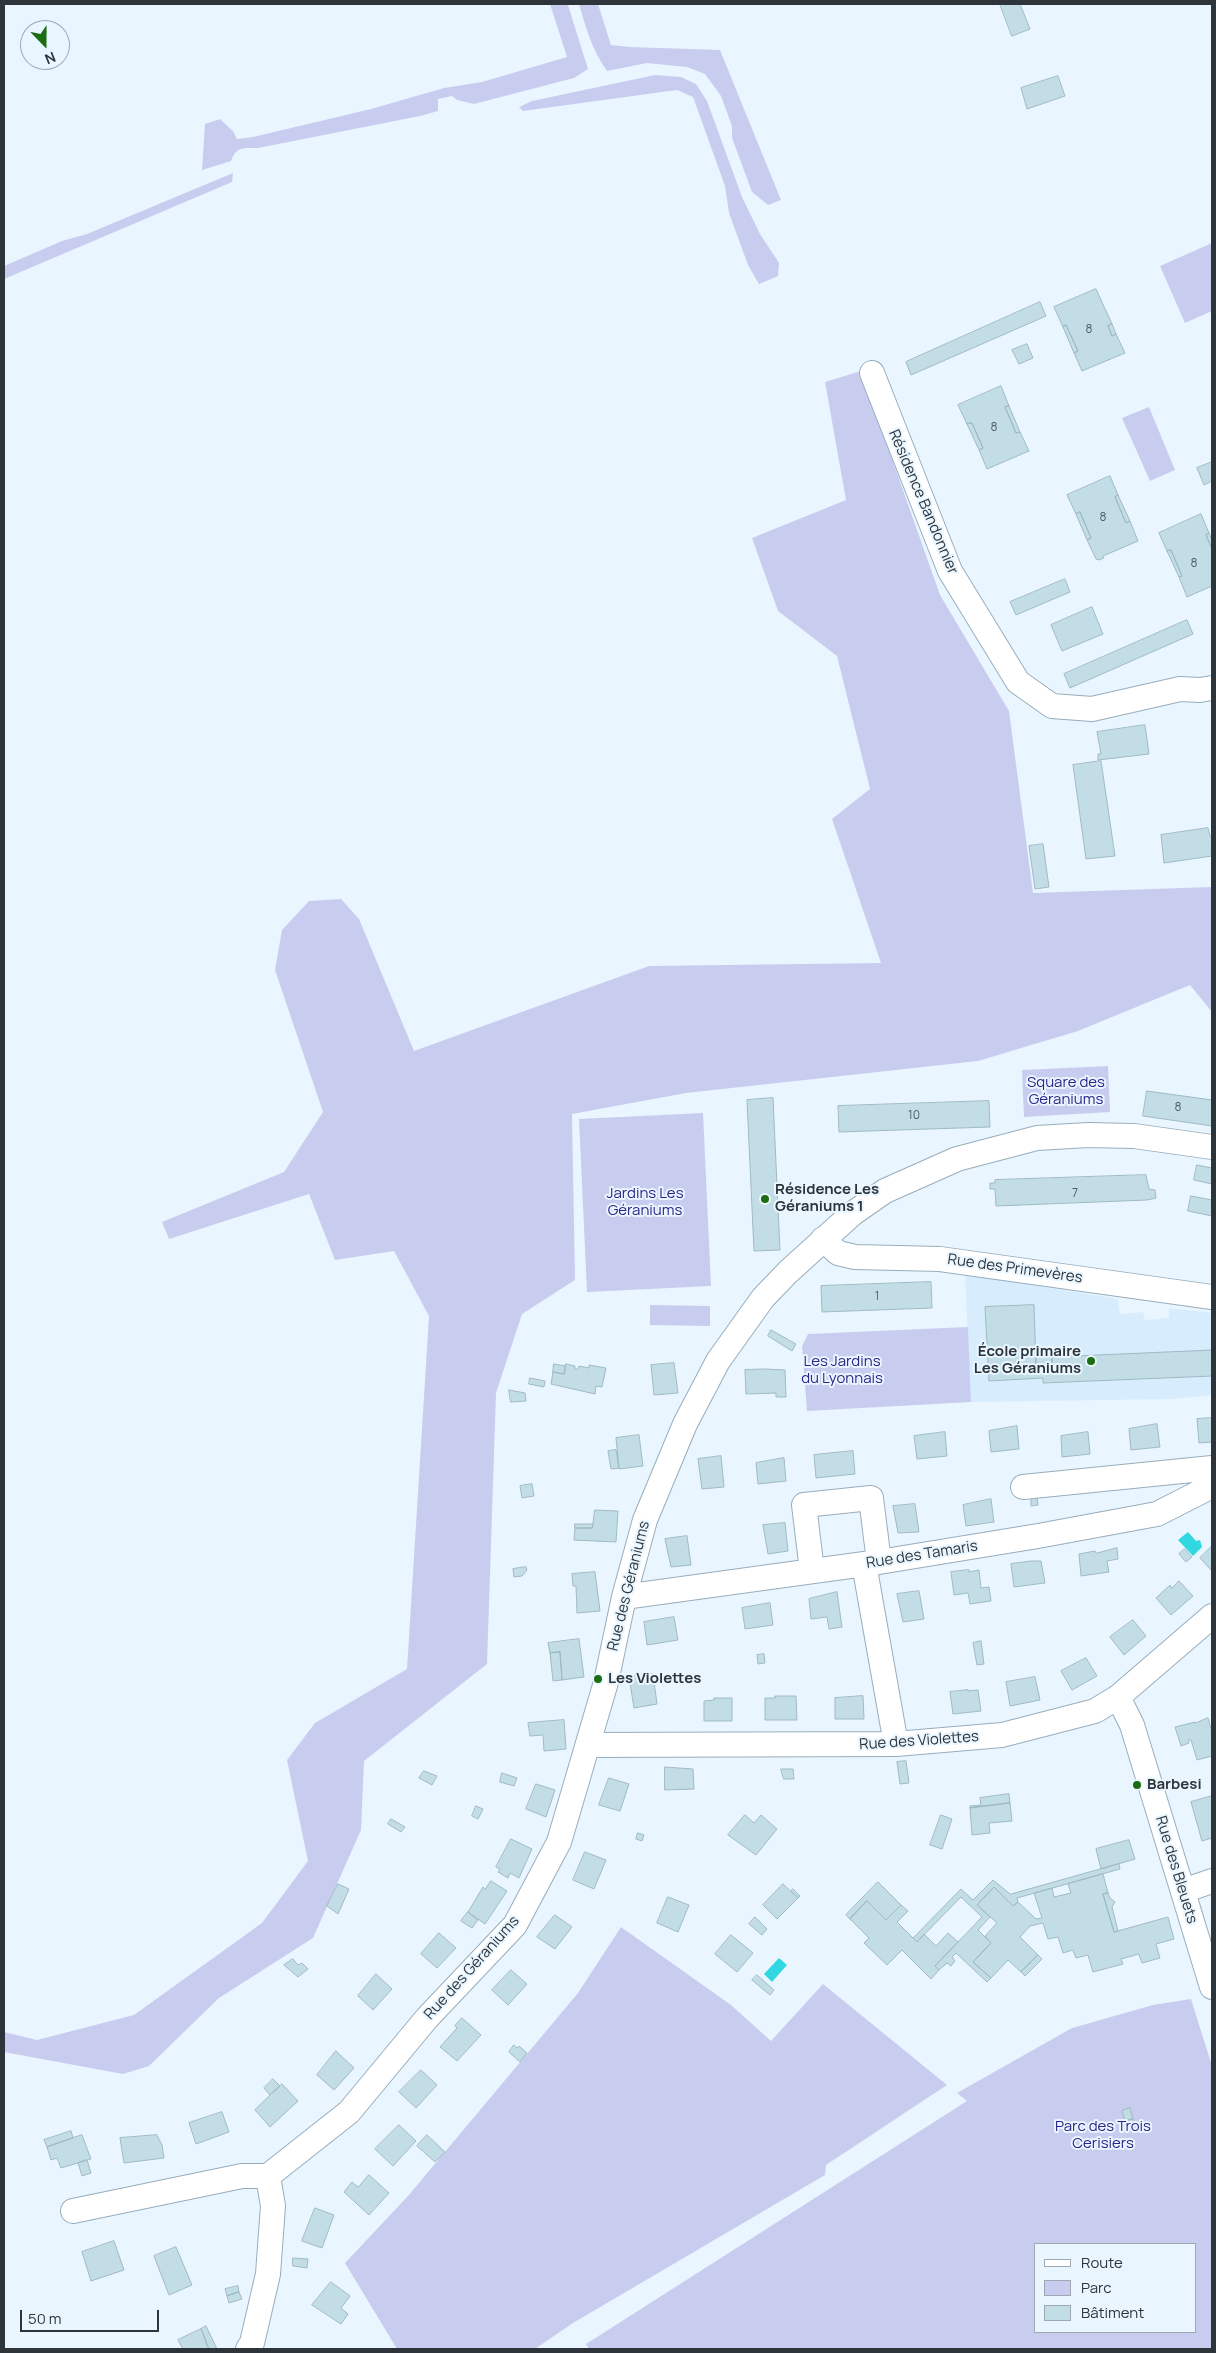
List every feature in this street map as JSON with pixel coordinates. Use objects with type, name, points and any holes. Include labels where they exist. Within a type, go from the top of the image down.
[{"type":"street","name":"Résidence Bandonnier","points":[[872,373],[950,571],[1018,682],[1052,706],[1092,709],[1180,689],[1200,690],[1212,688]]},
{"type":"street","name":"Rue des Géraniums","points":[[268,2176],[349,2112],[427,2018],[515,1925],[559,1842],[606,1682],[624,1597],[645,1520],[685,1424],[718,1362],[763,1298],[823,1239],[885,1191],[958,1159],[1037,1138],[1088,1135],[1134,1136],[1212,1147]]},
{"type":"street","name":"Rue des Primevères","points":[[823,1239],[838,1253],[855,1257],[940,1259],[1212,1297]]},
{"type":"street","points":[[1023,1487],[1212,1468]]},
{"type":"street","name":"Rue des Tamaris","points":[[624,1597],[871,1563],[1038,1536],[1157,1514],[1212,1486]]},
{"type":"street","points":[[812,1571],[804,1505],[871,1498],[871,1563],[896,1744]]},
{"type":"street","name":"Rue des Violettes","points":[[588,1745],[896,1744],[1002,1735],[1095,1711],[1118,1697],[1212,1616]]},
{"type":"street","name":"Rue des Bleuets","points":[[1118,1697],[1132,1724],[1212,1987]]},
{"type":"street","points":[[1182,1891],[1212,1881]]},
{"type":"street","points":[[73,2210],[242,2176],[268,2176],[274,2206],[268,2274],[252,2343],[248,2349]]},
{"type":"shaded area","name":"École primaire Les Géraniums","points":[[965,1274],[1118,1299],[1120,1314],[1143,1312],[1145,1320],[1169,1318],[1169,1308],[1212,1313],[1212,1395],[1173,1399],[971,1402]]},
{"type":"green space","points":[[550,4],[568,5],[588,69],[574,78],[474,104],[457,100],[452,96],[438,99],[438,111],[258,148],[241,149],[235,153],[231,161],[202,170],[205,124],[220,119],[233,131],[237,139],[253,137],[371,109],[444,88],[482,82],[567,57]]},
{"type":"green space","points":[[579,4],[598,4],[611,45],[720,50],[781,200],[768,205],[752,192],[732,138],[732,126],[721,96],[705,74],[687,67],[647,63],[607,71],[593,47]]},
{"type":"green space","points":[[655,75],[681,77],[696,84],[707,101],[742,197],[760,234],[779,263],[778,276],[759,284],[748,265],[729,213],[725,186],[693,97],[677,90],[523,111],[519,107],[532,101]]},
{"type":"green space","points":[[233,173],[232,182],[4,279],[4,266],[62,241],[87,234]]},
{"type":"green space","points":[[1212,243],[1212,311],[1185,323],[1160,266]]},
{"type":"green space","points":[[861,371],[940,595],[1009,711],[1033,893],[1212,887],[1212,1012],[1190,985],[1078,1031],[978,1061],[686,1093],[572,1114],[575,1280],[522,1314],[496,1393],[487,1664],[364,1761],[361,1830],[313,1938],[219,1998],[149,2066],[123,2074],[4,2052],[4,2032],[37,2040],[134,2015],[262,1923],[308,1861],[287,1760],[315,1723],[407,1669],[429,1316],[394,1251],[335,1260],[309,1194],[169,1239],[162,1222],[284,1172],[323,1112],[275,970],[282,930],[309,901],[341,899],[359,919],[414,1051],[649,966],[881,963],[832,819],[870,789],[837,656],[778,611],[752,538],[846,500],[825,382]]},
{"type":"green space","points":[[1149,407],[1175,470],[1150,481],[1122,418]]},
{"type":"green space","name":"Square des Géraniums","points":[[1108,1066],[1110,1112],[1024,1117],[1022,1070]]},
{"type":"green space","name":"Jardins Les Géraniums","points":[[703,1113],[711,1286],[587,1292],[579,1119]]},
{"type":"green space","points":[[650,1305],[710,1306],[710,1326],[650,1325]]},
{"type":"green space","name":"Les Jardins du Lyonnais","points":[[968,1327],[971,1402],[807,1411],[802,1346],[808,1334]]},
{"type":"green space","points":[[621,1927],[731,2005],[771,2041],[823,1984],[947,2085],[826,2165],[825,2175],[573,2323],[535,2349],[397,2349],[345,2263],[408,2196],[578,1993]]},
{"type":"green space","name":"Parc des Trois Cerisiers","points":[[1191,1999],[1212,2066],[1212,2349],[589,2349],[586,2344],[967,2101],[957,2093],[1072,2028],[1153,2005]]},
{"type":"water","points":[[1188,1532],[1196,1541],[1200,1540],[1202,1547],[1193,1556],[1178,1540]]},
{"type":"water","points":[[779,1958],[787,1965],[772,1982],[764,1974]]},
{"type":"building","points":[[1000,4],[1020,4],[1030,29],[1012,36]]},
{"type":"building","points":[[1058,76],[1065,96],[1027,109],[1021,88]]},
{"type":"building","points":[[1096,289],[1112,324],[1108,326],[1112,336],[1116,334],[1125,353],[1082,371],[1074,353],[1078,351],[1066,325],[1063,327],[1054,307]]},
{"type":"building","points":[[1040,302],[1046,316],[911,375],[906,362]]},
{"type":"building","points":[[1112,324],[1116,334],[1112,336],[1108,326]]},
{"type":"building","points":[[1066,325],[1078,351],[1074,353],[1063,327]]},
{"type":"building","points":[[1027,344],[1033,358],[1019,364],[1012,350]]},
{"type":"building","points":[[1001,386],[1009,406],[1005,407],[1016,433],[1020,432],[1029,451],[987,469],[979,450],[983,448],[972,423],[967,424],[958,405]]},
{"type":"building","points":[[1009,406],[1020,432],[1016,433],[1005,407]]},
{"type":"building","points":[[972,423],[983,448],[979,450],[967,424]]},
{"type":"building","points":[[1212,462],[1212,481],[1204,485],[1197,468]]},
{"type":"building","points":[[1110,476],[1118,495],[1115,497],[1126,523],[1130,521],[1138,541],[1103,556],[1104,558],[1099,560],[1096,559],[1087,540],[1091,538],[1080,512],[1076,514],[1067,495]]},
{"type":"building","points":[[1118,495],[1130,521],[1126,523],[1115,497]]},
{"type":"building","points":[[1080,512],[1091,538],[1087,540],[1076,514]]},
{"type":"building","points":[[1201,514],[1209,533],[1206,535],[1212,549],[1212,586],[1187,597],[1179,577],[1182,576],[1171,550],[1167,551],[1159,533]]},
{"type":"building","points":[[1209,533],[1212,540],[1212,549],[1206,535]]},
{"type":"building","points":[[1171,550],[1182,576],[1179,577],[1167,551]]},
{"type":"building","points":[[1065,579],[1070,592],[1016,615],[1010,602]]},
{"type":"building","points":[[1092,607],[1103,634],[1062,651],[1051,625]]},
{"type":"building","points":[[1187,620],[1193,634],[1070,688],[1064,674]]},
{"type":"building","points":[[1145,725],[1149,754],[1098,760],[1098,754],[1101,754],[1097,732]]},
{"type":"building","points":[[1101,761],[1115,856],[1086,859],[1073,765]]},
{"type":"building","points":[[1208,828],[1210,836],[1212,836],[1212,856],[1164,863],[1161,835]]},
{"type":"building","points":[[1043,844],[1049,887],[1035,889],[1029,846]]},
{"type":"building","points":[[1147,1091],[1212,1100],[1212,1126],[1143,1116]]},
{"type":"building","name":"Résidence Les Géraniums 1","points":[[773,1098],[780,1250],[754,1251],[747,1100]]},
{"type":"building","points":[[989,1101],[990,1127],[839,1132],[838,1106]]},
{"type":"building","points":[[1197,1165],[1212,1168],[1212,1184],[1194,1180]]},
{"type":"building","points":[[1146,1175],[1149,1189],[1155,1190],[1156,1198],[1147,1200],[996,1206],[995,1189],[990,1189],[990,1183],[995,1183],[995,1180]]},
{"type":"building","points":[[1191,1196],[1212,1200],[1212,1216],[1188,1211]]},
{"type":"building","points":[[931,1282],[932,1308],[822,1312],[821,1286]]},
{"type":"building","points":[[1034,1305],[1036,1365],[1052,1364],[1052,1357],[1212,1350],[1212,1376],[1043,1383],[1043,1378],[989,1381],[985,1307]]},
{"type":"building","points":[[771,1330],[796,1344],[792,1351],[768,1336]]},
{"type":"building","points":[[1052,1357],[1052,1364],[1036,1365],[1036,1358]]},
{"type":"building","points":[[674,1363],[678,1393],[654,1395],[651,1365]]},
{"type":"building","points":[[554,1364],[565,1366],[564,1374],[553,1372]]},
{"type":"building","points":[[566,1364],[575,1366],[575,1369],[578,1369],[579,1366],[589,1368],[589,1365],[606,1368],[602,1387],[596,1386],[595,1394],[551,1384],[553,1372],[564,1374]]},
{"type":"building","points":[[745,1370],[785,1370],[786,1397],[776,1397],[776,1393],[746,1394]]},
{"type":"building","points":[[530,1378],[545,1381],[544,1387],[529,1384]]},
{"type":"building","points":[[509,1390],[525,1393],[526,1401],[511,1402]]},
{"type":"building","points":[[1212,1418],[1212,1442],[1199,1443],[1197,1419]]},
{"type":"building","points":[[1157,1424],[1160,1447],[1131,1450],[1129,1429]]},
{"type":"building","points":[[1017,1426],[1019,1449],[991,1452],[989,1431]]},
{"type":"building","points":[[945,1432],[947,1456],[917,1459],[914,1436]]},
{"type":"building","points":[[1088,1432],[1090,1454],[1062,1457],[1061,1436]]},
{"type":"building","points":[[639,1435],[643,1466],[619,1469],[616,1438]]},
{"type":"building","points":[[616,1450],[619,1468],[611,1469],[608,1451]]},
{"type":"building","points":[[853,1451],[855,1474],[816,1478],[814,1455]]},
{"type":"building","points":[[721,1456],[724,1487],[702,1489],[698,1459]]},
{"type":"building","points":[[784,1458],[786,1481],[758,1484],[756,1463]]},
{"type":"building","points":[[532,1484],[534,1496],[522,1498],[520,1486]]},
{"type":"building","points":[[1037,1497],[1038,1505],[1031,1506],[1031,1498]]},
{"type":"building","points":[[991,1499],[994,1522],[966,1526],[963,1505]]},
{"type":"building","points":[[915,1504],[919,1532],[898,1533],[893,1506]]},
{"type":"building","points":[[595,1510],[618,1511],[616,1542],[574,1540],[575,1528],[592,1528]]},
{"type":"building","points":[[785,1523],[788,1551],[768,1554],[763,1525]]},
{"type":"building","points":[[575,1524],[593,1524],[592,1528],[575,1528]]},
{"type":"building","points":[[687,1536],[691,1565],[671,1567],[665,1539]]},
{"type":"building","points":[[1212,1546],[1212,1571],[1200,1558]]},
{"type":"building","points":[[1117,1548],[1118,1559],[1107,1561],[1109,1572],[1081,1576],[1079,1554],[1095,1551],[1096,1553]]},
{"type":"building","points":[[1185,1549],[1192,1557],[1186,1562],[1179,1554]]},
{"type":"building","points":[[1041,1561],[1045,1583],[1014,1587],[1011,1564]]},
{"type":"building","points":[[526,1567],[527,1570],[522,1576],[514,1577],[513,1569]]},
{"type":"building","points":[[969,1570],[969,1572],[979,1570],[981,1588],[989,1587],[991,1601],[970,1604],[968,1593],[954,1595],[951,1572]]},
{"type":"building","points":[[595,1572],[600,1611],[577,1613],[576,1586],[573,1586],[572,1574]]},
{"type":"building","points":[[1179,1581],[1193,1596],[1171,1615],[1156,1598],[1170,1585],[1172,1588]]},
{"type":"building","points":[[919,1591],[924,1619],[903,1622],[897,1594]]},
{"type":"building","points":[[837,1592],[842,1627],[829,1629],[827,1617],[811,1619],[809,1599]]},
{"type":"building","points":[[770,1603],[773,1625],[745,1629],[742,1608]]},
{"type":"building","points":[[674,1617],[678,1640],[647,1645],[644,1622]]},
{"type":"building","points":[[1133,1620],[1146,1636],[1124,1655],[1110,1637]]},
{"type":"building","points":[[579,1639],[584,1677],[562,1680],[560,1652],[550,1653],[548,1643]]},
{"type":"building","points":[[981,1641],[984,1664],[977,1665],[973,1643]]},
{"type":"building","points":[[560,1652],[562,1680],[553,1681],[550,1653]]},
{"type":"building","points":[[764,1654],[765,1663],[758,1664],[757,1655]]},
{"type":"building","points":[[1086,1658],[1097,1676],[1072,1690],[1061,1671]]},
{"type":"building","points":[[653,1674],[657,1704],[634,1708],[629,1677]]},
{"type":"building","points":[[1035,1677],[1040,1700],[1010,1706],[1006,1682]]},
{"type":"building","points":[[978,1690],[981,1711],[953,1714],[950,1692]]},
{"type":"building","points":[[775,1696],[796,1696],[797,1720],[765,1720],[765,1698],[775,1698]]},
{"type":"building","points":[[863,1696],[864,1719],[835,1719],[835,1698]]},
{"type":"building","points":[[714,1698],[732,1698],[732,1721],[704,1721],[704,1701],[714,1700]]},
{"type":"building","points":[[1208,1718],[1212,1732],[1212,1756],[1197,1760],[1191,1740],[1188,1740],[1189,1743],[1181,1746],[1175,1727]]},
{"type":"building","points":[[564,1720],[566,1749],[544,1751],[543,1735],[530,1736],[528,1723]]},
{"type":"building","points":[[906,1761],[909,1783],[900,1784],[897,1762]]},
{"type":"building","points":[[665,1767],[693,1769],[694,1789],[665,1790]]},
{"type":"building","points":[[781,1769],[793,1769],[794,1779],[784,1779]]},
{"type":"building","points":[[424,1771],[437,1776],[432,1785],[419,1778]]},
{"type":"building","points":[[502,1773],[517,1778],[514,1786],[500,1782]]},
{"type":"building","points":[[609,1778],[629,1784],[620,1811],[599,1805]]},
{"type":"building","points":[[536,1784],[555,1790],[546,1817],[526,1809]]},
{"type":"building","points":[[1009,1794],[1010,1803],[970,1808],[970,1806],[981,1805],[980,1798]]},
{"type":"building","points":[[1212,1796],[1212,1838],[1202,1841],[1191,1802]]},
{"type":"building","points":[[1010,1803],[1012,1821],[989,1823],[990,1833],[972,1835],[970,1808]]},
{"type":"building","points":[[476,1806],[483,1809],[478,1819],[472,1816]]},
{"type":"building","points":[[745,1815],[754,1823],[761,1815],[777,1829],[756,1855],[728,1835]]},
{"type":"building","points":[[941,1815],[952,1819],[942,1849],[930,1845]]},
{"type":"building","points":[[391,1819],[405,1827],[401,1832],[388,1824]]},
{"type":"building","points":[[638,1833],[644,1835],[642,1841],[636,1839]]},
{"type":"building","points":[[511,1839],[532,1849],[519,1878],[510,1873],[508,1878],[498,1872],[500,1869],[496,1867]]},
{"type":"building","points":[[1129,1840],[1135,1859],[1101,1869],[1096,1849]]},
{"type":"building","points":[[585,1852],[606,1860],[594,1889],[573,1880]]},
{"type":"building","points":[[1119,1864],[1120,1869],[1017,1898],[1018,1902],[1013,1906],[994,1887],[977,1905],[990,1917],[978,1930],[991,1943],[973,1962],[991,1978],[987,1982],[956,1953],[952,1957],[955,1961],[951,1966],[947,1963],[939,1970],[935,1966],[982,1917],[961,1897],[917,1942],[913,1938],[961,1889],[973,1900],[993,1880],[1010,1894]]},
{"type":"building","points":[[1103,1874],[1108,1893],[1103,1894],[1114,1932],[1168,1917],[1174,1939],[1156,1944],[1160,1958],[1142,1963],[1139,1954],[1121,1959],[1123,1964],[1093,1972],[1088,1955],[1076,1958],[1073,1950],[1063,1953],[1058,1937],[1048,1939],[1043,1923],[1030,1926],[1020,1937],[1038,1955],[1021,1972],[1008,1960],[991,1978],[973,1962],[991,1943],[985,1936],[997,1923],[977,1905],[994,1887],[1013,1906],[1018,1902],[1036,1919],[1042,1918],[1034,1893],[1052,1888],[1054,1897],[1071,1893],[1068,1884]]},
{"type":"building","points":[[491,1881],[507,1891],[485,1924],[468,1912],[483,1887],[485,1889]]},
{"type":"building","points":[[878,1882],[901,1905],[886,1920],[867,1901],[850,1919],[846,1915]]},
{"type":"building","points":[[338,1884],[349,1889],[338,1914],[327,1906]]},
{"type":"building","points":[[783,1884],[798,1898],[777,1919],[763,1905]]},
{"type":"building","points":[[793,1889],[800,1896],[798,1898],[791,1891]]},
{"type":"building","points":[[1108,1893],[1115,1902],[1112,1907],[1118,1931],[1114,1932],[1103,1894]]},
{"type":"building","points":[[668,1897],[689,1905],[678,1932],[657,1923]]},
{"type":"building","points":[[867,1901],[886,1920],[901,1905],[908,1911],[897,1922],[917,1942],[924,1934],[936,1946],[948,1933],[958,1942],[935,1966],[939,1970],[931,1979],[902,1950],[887,1965],[864,1943],[869,1938],[850,1919]]},
{"type":"building","points":[[468,1912],[478,1920],[472,1928],[461,1921]]},
{"type":"building","points":[[555,1915],[572,1927],[555,1949],[537,1937]]},
{"type":"building","points":[[755,1917],[767,1929],[762,1935],[749,1924]]},
{"type":"building","points":[[439,1933],[456,1948],[437,1968],[421,1954]]},
{"type":"building","points":[[731,1935],[753,1953],[737,1972],[715,1954]]},
{"type":"building","points":[[1038,1955],[1042,1959],[1025,1976],[1021,1972]]},
{"type":"building","points":[[293,1959],[298,1965],[302,1963],[308,1969],[298,1977],[284,1965]]},
{"type":"building","points":[[511,1970],[527,1984],[508,2005],[492,1990]]},
{"type":"building","points":[[376,1974],[392,1989],[373,2010],[358,1996]]},
{"type":"building","points":[[757,1975],[774,1990],[770,1995],[752,1980]]},
{"type":"building","points":[[462,2018],[481,2035],[457,2061],[440,2047],[457,2028],[455,2026]]},
{"type":"building","points":[[514,2045],[517,2048],[519,2046],[527,2053],[520,2062],[509,2052]]},
{"type":"building","points":[[336,2051],[354,2068],[334,2090],[317,2075]]},
{"type":"building","points":[[421,2070],[437,2085],[416,2108],[399,2092]]},
{"type":"building","points":[[273,2079],[280,2086],[270,2095],[264,2088]]},
{"type":"building","points":[[282,2084],[298,2101],[270,2127],[255,2110]]},
{"type":"building","points":[[1130,2108],[1133,2119],[1125,2121],[1122,2111]]},
{"type":"building","points":[[222,2112],[229,2132],[196,2144],[189,2123]]},
{"type":"building","points":[[1133,2119],[1134,2124],[1126,2126],[1125,2121]]},
{"type":"building","points":[[399,2125],[416,2141],[393,2166],[375,2149]]},
{"type":"building","points":[[71,2131],[73,2138],[47,2147],[44,2140]]},
{"type":"building","points":[[82,2135],[91,2159],[61,2168],[57,2158],[51,2160],[47,2147]]},
{"type":"building","points":[[157,2135],[162,2145],[164,2158],[124,2163],[120,2138]]},
{"type":"building","points":[[427,2135],[445,2152],[435,2162],[417,2146]]},
{"type":"building","points":[[87,2160],[91,2173],[82,2176],[78,2163]]},
{"type":"building","points":[[369,2175],[389,2193],[369,2215],[344,2192],[352,2182],[358,2187]]},
{"type":"building","points":[[315,2208],[334,2215],[322,2248],[302,2241]]},
{"type":"building","points":[[114,2241],[124,2270],[91,2281],[82,2252]]},
{"type":"building","points":[[176,2247],[192,2285],[169,2295],[154,2256]]},
{"type":"building","points":[[293,2258],[308,2259],[307,2268],[293,2266]]},
{"type":"building","points":[[331,2282],[350,2296],[341,2308],[348,2314],[341,2324],[312,2305]]},
{"type":"building","points":[[238,2286],[239,2292],[227,2296],[225,2289]]},
{"type":"building","points":[[239,2292],[242,2299],[229,2303],[227,2296]]},
{"type":"building","points":[[206,2326],[217,2349],[209,2349],[205,2341],[201,2329]]},
{"type":"building","points":[[201,2329],[209,2349],[183,2349],[178,2340]]},
{"type":"place","name":"Résidence Les Géraniums 1","points":[[765,1199]]},
{"type":"place","name":"École primaire Les Géraniums","points":[[1091,1361]]},
{"type":"place","name":"Les Violettes","points":[[598,1679]]},
{"type":"place","name":"Barbesi","points":[[1137,1785]]}]
